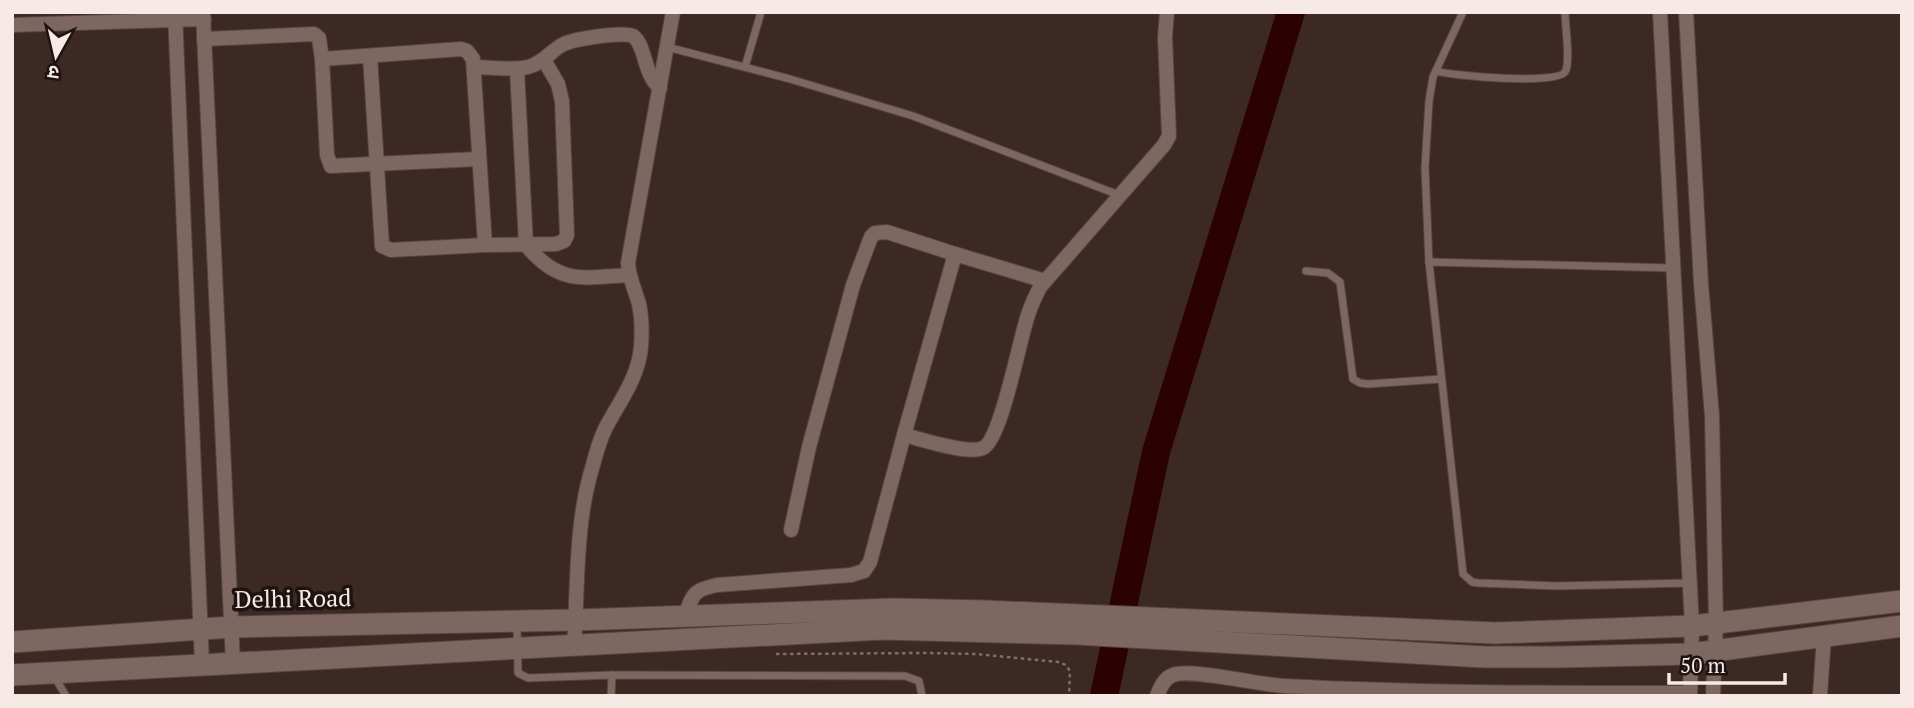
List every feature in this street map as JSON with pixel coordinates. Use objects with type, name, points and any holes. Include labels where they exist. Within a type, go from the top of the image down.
[{"type":"main road","points":[[12,675],[883,629],[1179,619],[1495,633],[1692,626],[1902,601]]},
{"type":"main road","name":"Delhi Road","points":[[12,642],[232,626],[575,620],[893,609],[1078,624]]},
{"type":"main road","points":[[1078,624],[1176,640],[1485,657],[1691,654],[1902,625]]},
{"type":"street","points":[[574,645],[579,542],[585,496],[604,431],[633,380],[640,348],[638,303],[629,275],[630,251],[673,12]]},
{"type":"street","points":[[904,435],[965,449],[981,450],[989,444],[1012,378],[1028,312],[1045,281],[1169,136],[1165,37],[1167,12]]},
{"type":"street","points":[[1157,696],[1165,681],[1173,674],[1194,674],[1280,686],[1557,695],[1690,694],[1692,626],[1660,12]]},
{"type":"street","points":[[1686,12],[1701,283],[1712,416],[1716,624],[1713,696]]},
{"type":"street","points":[[175,16],[202,664]]},
{"type":"street","points":[[12,25],[203,16],[233,663]]},
{"type":"street","points":[[204,39],[314,34],[319,38],[328,163],[334,167],[478,159]]},
{"type":"street","points":[[474,67],[530,67],[544,60],[562,44],[625,34],[634,37],[639,44],[649,75],[660,88]]},
{"type":"street","points":[[321,59],[461,49],[467,51],[473,59],[474,67],[485,246]]},
{"type":"street","points":[[370,56],[382,246],[386,249],[556,244],[564,241],[567,235],[562,101],[558,84],[544,60]]},
{"type":"street","points":[[517,69],[526,245],[538,259],[568,276],[580,278],[629,275]]},
{"type":"street","points":[[791,530],[809,447],[849,299],[868,242],[875,233],[887,232],[1045,281]]},
{"type":"street","points":[[685,616],[693,594],[702,588],[731,583],[850,575],[864,571],[870,562],[955,254]]},
{"type":"street","points":[[1820,696],[1824,636]]},
{"type":"lane","points":[[745,67],[761,12]]},
{"type":"lane","points":[[1463,12],[1436,71],[1429,101],[1425,167],[1429,262],[1463,575],[1466,579],[1478,583],[1557,586],[1690,583]]},
{"type":"lane","points":[[1436,71],[1483,77],[1548,79],[1560,76],[1565,72],[1567,64],[1565,12]]},
{"type":"lane","points":[[667,47],[913,116],[1120,195]]},
{"type":"lane","points":[[1429,262],[1674,268]]},
{"type":"lane","points":[[1306,271],[1328,273],[1340,282],[1353,379],[1356,382],[1368,384],[1441,379]]},
{"type":"lane","points":[[517,621],[517,668],[522,677],[905,676],[919,681],[922,696]]},
{"type":"lane","points":[[52,673],[66,696]]},
{"type":"lane","points":[[611,696],[612,675]]},
{"type":"path","points":[[767,655],[976,654],[1058,662],[1066,665],[1070,671],[1069,696]]},
{"type":"waterway","points":[[1104,696],[1156,452],[1291,12]]}]
